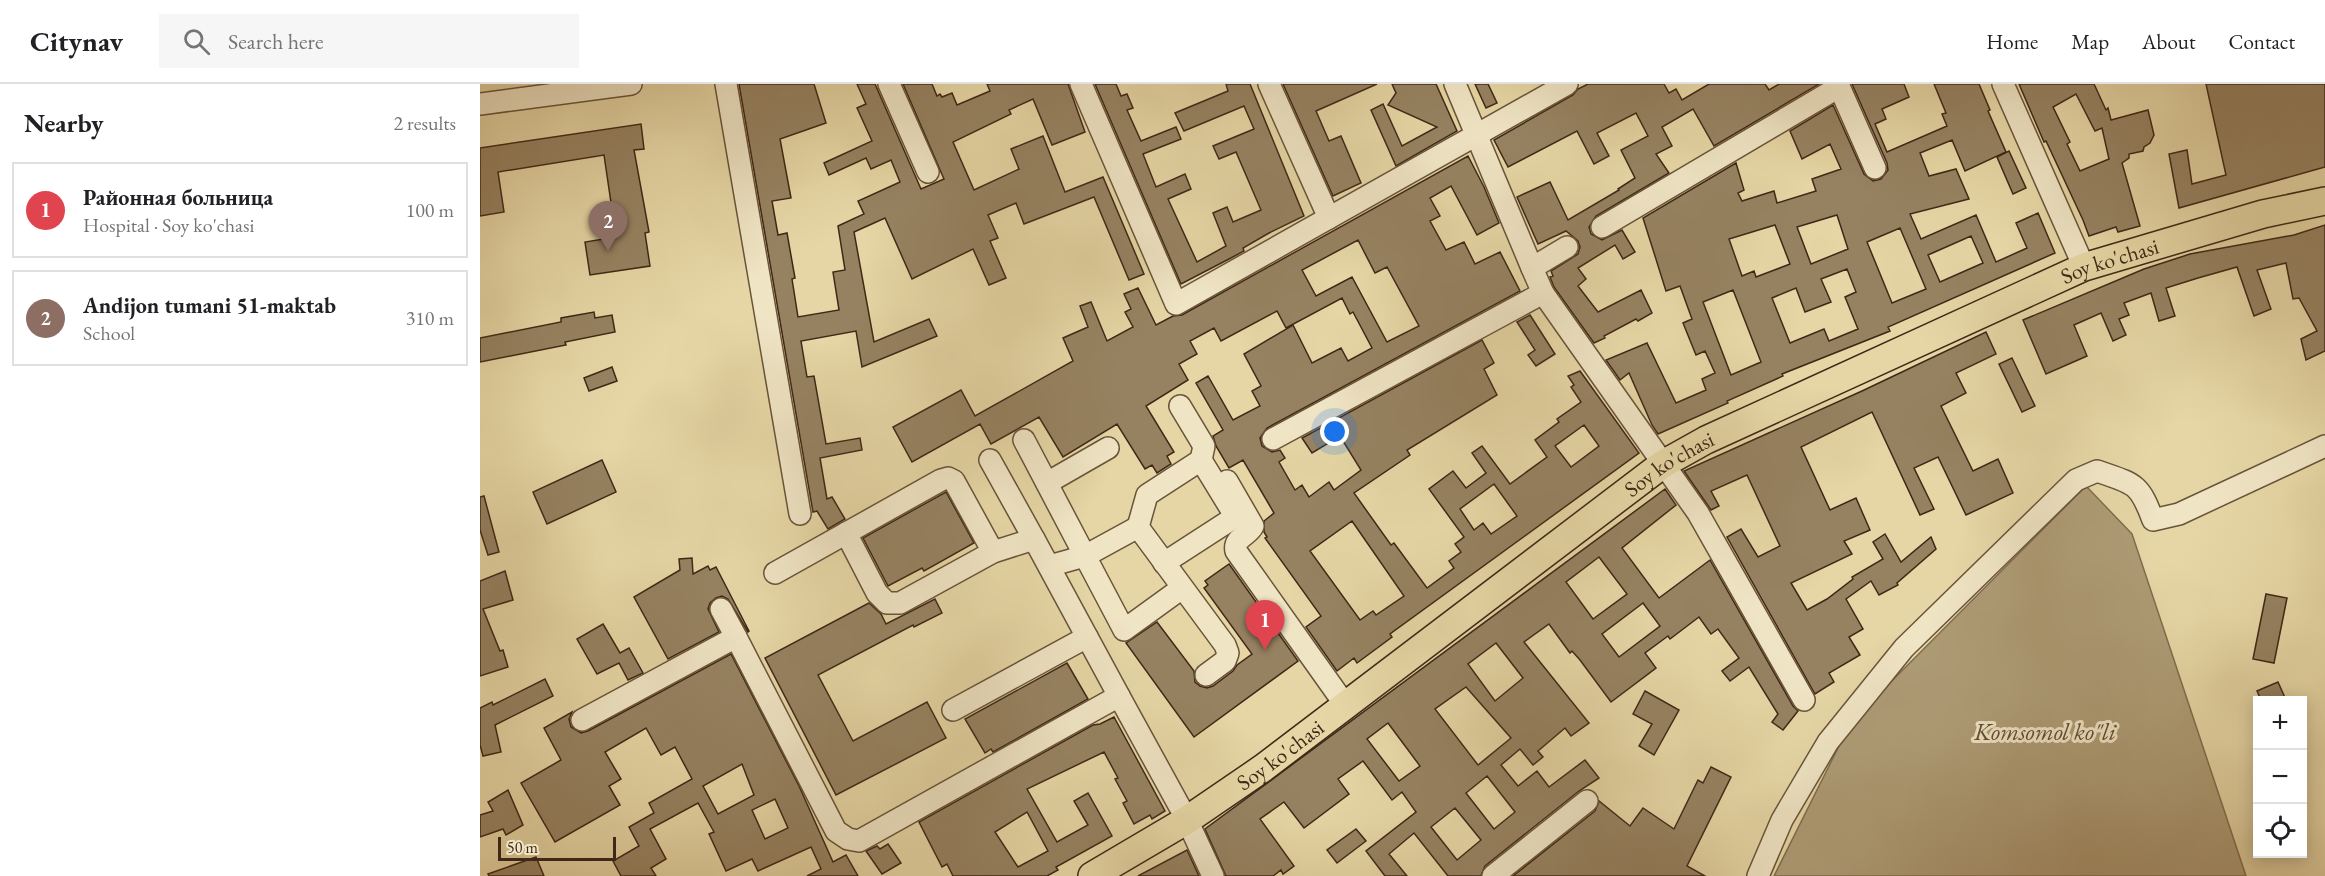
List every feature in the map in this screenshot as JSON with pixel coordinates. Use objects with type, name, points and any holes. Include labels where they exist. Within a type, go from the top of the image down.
[{"type":"main road","name":"Soy ko'chasi","points":[[1092,876],[1187,820],[1346,706],[1663,464],[1706,440],[2084,267],[2263,214],[2325,201]]},
{"type":"street","points":[[480,104],[502,93],[631,84]]},
{"type":"street","points":[[726,84],[800,514]]},
{"type":"street","points":[[889,84],[928,172]]},
{"type":"street","points":[[1081,84],[1176,304],[1567,84]]},
{"type":"street","points":[[1269,84],[1329,218]]},
{"type":"street","points":[[1455,84],[1543,293],[1698,513],[1804,700]]},
{"type":"street","points":[[2003,84],[2084,267]]},
{"type":"street","points":[[1602,227],[1839,86],[1875,168]]},
{"type":"street","points":[[1532,268],[1567,247]]},
{"type":"street","points":[[1273,439],[1543,293]]},
{"type":"street","points":[[1164,563],[1232,519],[1234,514],[1201,460],[1204,446],[1180,406]]},
{"type":"street","points":[[1024,440],[1124,630],[1182,588]]},
{"type":"street","points":[[1758,876],[1782,820],[1828,742],[1904,648],[2076,480],[2097,471],[2130,482],[2144,495],[2153,520],[2178,514],[2325,446]]},
{"type":"street","points":[[1047,483],[1108,448]]},
{"type":"street","points":[[990,460],[1187,820],[1213,876]]},
{"type":"street","points":[[1049,566],[1085,556],[1138,527],[1147,495],[1201,460]]},
{"type":"street","points":[[775,573],[948,478],[954,481],[993,552]]},
{"type":"street","points":[[1227,481],[1253,526],[1250,532],[1237,541],[1236,551],[1346,706]]},
{"type":"street","points":[[1138,527],[1228,653],[1225,661],[1206,675]]},
{"type":"street","points":[[846,533],[877,592],[887,603],[900,603],[993,552],[1034,539]]},
{"type":"street","points":[[721,609],[836,831],[848,840],[859,840],[1119,696]]},
{"type":"street","points":[[582,720],[736,637]]},
{"type":"street","points":[[953,710],[1087,637]]},
{"type":"street","points":[[1493,876],[1587,801]]},
{"type":"water","name":"Komsomol ko\"li","points":[[2086,486],[2132,534],[2246,876],[1774,876],[1851,722]]},
{"type":"building","points":[[739,84],[814,84],[826,123],[780,139],[791,198],[772,201],[778,235],[787,233],[795,278],[792,279],[798,317],[839,310],[833,272],[845,270],[838,226],[864,214],[858,201],[900,182],[891,160],[871,169],[866,158],[829,175],[824,163],[872,141],[857,108],[866,104],[857,84],[875,84],[921,189],[944,179],[903,84],[932,84],[937,96],[940,94],[942,97],[952,93],[957,105],[990,91],[987,84],[1068,84],[1085,132],[1052,145],[1033,99],[1009,110],[1011,114],[953,142],[974,190],[1019,169],[1011,149],[1043,136],[1065,192],[1103,177],[1144,274],[1129,280],[1094,197],[1024,224],[1016,203],[988,215],[998,238],[990,241],[1006,278],[989,285],[973,249],[912,279],[885,218],[854,232],[874,342],[929,319],[937,336],[862,367],[856,331],[801,341],[807,377],[814,376],[826,444],[860,438],[862,450],[820,458],[827,499],[832,497],[845,519],[828,529],[817,511],[813,512]]},
{"type":"building","points":[[1095,84],[1116,84],[1121,96],[1127,94],[1133,108],[1127,110],[1141,141],[1176,127],[1181,139],[1143,154],[1156,187],[1185,174],[1191,189],[1168,199],[1197,262],[1226,246],[1213,213],[1227,207],[1233,222],[1261,210],[1236,152],[1219,159],[1213,146],[1254,129],[1244,106],[1184,131],[1175,113],[1228,91],[1226,84],[1250,84],[1304,216],[1269,233],[1243,248],[1244,251],[1181,284]]},
{"type":"building","points":[[1283,84],[1377,84],[1316,111],[1329,141],[1341,136],[1361,183],[1333,196]]},
{"type":"building","points":[[1392,84],[1436,84],[1457,131],[1396,166],[1371,110],[1383,104],[1402,146],[1437,127],[1388,105],[1396,93]]},
{"type":"building","points":[[1475,84],[1488,84],[1497,103],[1486,108]]},
{"type":"building","points":[[1588,84],[1664,84],[1669,93],[1676,89],[1682,100],[1709,84],[1765,84],[1769,90],[1779,84],[1819,84],[1714,146],[1693,109],[1662,127],[1672,146],[1656,154],[1669,173],[1596,216],[1589,227],[1591,234],[1602,240],[1622,230],[1635,252],[1623,259],[1615,245],[1578,268],[1586,279],[1578,286],[1598,312],[1641,290],[1652,313],[1638,321],[1636,319],[1594,343],[1554,287],[1550,277],[1553,276],[1551,271],[1578,254],[1580,247],[1578,241],[1566,231],[1538,244],[1517,197],[1550,182],[1568,220],[1635,178],[1621,150],[1648,136],[1636,113],[1597,133],[1609,156],[1594,164],[1577,131],[1508,167],[1494,140]]},
{"type":"building","points":[[1852,84],[1904,84],[1909,97],[1882,109],[1886,119],[1875,124],[1887,152],[1947,126],[1942,114],[1946,113],[1934,84],[1979,84],[2006,152],[1965,171],[1952,140],[1920,153],[1929,176],[1956,169],[1969,199],[1910,214],[1921,239],[1976,215],[1996,262],[2027,248],[2016,223],[2038,213],[2055,253],[1888,327],[1890,331],[1782,374],[1783,376],[1727,401],[1728,403],[1658,434],[1629,373],[1620,380],[1606,360],[1647,343],[1676,403],[1706,390],[1702,379],[1715,373],[1705,351],[1696,355],[1683,323],[1692,319],[1680,286],[1666,291],[1643,218],[1736,163],[1744,190],[1738,193],[1742,201],[1774,191],[1777,203],[1816,191],[1812,179],[1841,169],[1830,144],[1802,159],[1790,131],[1833,105],[1864,174],[1873,181],[1881,179],[1888,170]],"holes":[[[1837,215],[1848,249],[1811,264],[1797,227]],[[1775,225],[1790,264],[1756,277],[1754,271],[1742,276],[1729,239]],[[1900,228],[1926,289],[1892,303],[1867,242]],[[1971,236],[1983,263],[1940,282],[1928,255]],[[1847,269],[1856,292],[1845,297],[1858,329],[1829,341],[1824,329],[1790,343],[1772,298],[1796,288],[1805,312],[1831,302],[1821,279]],[[1733,290],[1761,362],[1731,375],[1703,302]]]},
{"type":"building","points":[[2019,84],[2094,84],[2106,110],[2108,108],[2111,120],[2148,110],[2154,135],[2143,151],[2129,154],[2129,158],[2122,163],[2140,226],[2118,232],[2116,227],[2089,236],[2046,141],[2044,142]],"holes":[[[2076,94],[2095,131],[2102,128],[2109,159],[2080,171],[2067,144],[2070,142],[2053,107]]]},
{"type":"building","points":[[2206,84],[2325,84],[2325,167],[2179,208],[2169,154],[2187,150],[2192,184],[2226,175]]},
{"type":"building","points":[[641,124],[644,149],[634,150],[649,232],[645,233],[650,266],[590,275],[585,242],[616,237],[604,155],[498,172],[504,212],[480,216],[480,148]]},
{"type":"building","points":[[2009,151],[2026,188],[2013,194],[1997,157]]},
{"type":"building","points":[[1468,156],[1499,223],[1477,235],[1451,186],[1430,198],[1440,216],[1430,221],[1446,250],[1464,242],[1475,264],[1500,252],[1520,291],[1267,428],[1260,438],[1262,446],[1272,452],[1280,450],[1285,458],[1279,462],[1295,490],[1302,485],[1309,497],[1329,482],[1334,490],[1361,470],[1340,436],[1312,453],[1302,438],[1482,340],[1494,363],[1484,369],[1497,395],[1407,450],[1410,455],[1354,493],[1391,545],[1394,543],[1427,588],[1454,568],[1449,561],[1461,552],[1455,544],[1464,537],[1429,489],[1453,471],[1466,488],[1486,473],[1472,453],[1482,446],[1510,484],[1547,457],[1535,440],[1559,422],[1557,419],[1581,402],[1571,387],[1574,385],[1568,376],[1580,371],[1639,453],[1390,634],[1392,637],[1357,663],[1354,658],[1337,671],[1306,627],[1321,616],[1265,538],[1267,537],[1264,532],[1264,521],[1274,513],[1243,460],[1229,468],[1213,436],[1223,430],[1196,383],[1208,376],[1233,420],[1260,406],[1252,391],[1261,386],[1244,354],[1293,325],[1312,363],[1341,348],[1348,361],[1372,348],[1353,312],[1350,314],[1342,298],[1286,328],[1277,311],[1221,341],[1214,328],[1190,341],[1197,354],[1179,364],[1188,380],[1146,406],[1174,452],[1167,456],[1171,464],[1157,473],[1152,465],[1145,469],[1117,424],[1063,457],[1039,417],[991,444],[980,424],[912,462],[893,427],[961,390],[975,416],[1073,361],[1063,338],[1088,327],[1080,306],[1091,302],[1107,341],[1133,327],[1125,312],[1131,309],[1124,294],[1138,288],[1156,325],[1173,316],[1182,315]],"holes":[[[1358,240],[1375,273],[1387,267],[1419,326],[1387,342],[1352,277],[1316,296],[1302,270]],[[1584,425],[1599,446],[1571,467],[1555,446]],[[1494,484],[1517,516],[1491,534],[1483,523],[1474,530],[1460,509]],[[1352,521],[1404,596],[1376,615],[1373,611],[1360,620],[1310,551]]]},
{"type":"building","points":[[2325,225],[2325,351],[2306,360],[2301,339],[2317,331],[2299,298],[2293,299],[2286,263],[2257,270],[2271,309],[2254,316],[2237,267],[2198,278],[2166,288],[2175,316],[2159,321],[2151,293],[2124,303],[2129,315],[2119,319],[2126,335],[2113,341],[2101,313],[2074,325],[2087,356],[2046,374],[2023,320],[2144,269],[2190,254],[2294,235]]},
{"type":"building","points":[[594,312],[595,318],[612,315],[615,332],[565,342],[566,345],[480,362],[480,338],[561,322],[561,318]]},
{"type":"building","points":[[1530,315],[1555,354],[1536,366],[1528,355],[1535,350],[1517,322]]},
{"type":"building","points":[[1986,332],[1996,354],[1956,373],[1966,393],[1941,406],[1973,471],[1998,459],[2013,493],[1966,515],[1938,457],[1914,468],[1934,509],[1920,515],[1872,412],[1801,447],[1830,510],[1856,498],[1870,530],[1844,541],[1852,554],[1791,583],[1807,610],[1827,599],[1853,579],[1852,577],[1883,559],[1873,542],[1885,534],[1901,562],[1931,537],[1936,549],[1897,583],[1898,585],[1879,595],[1871,581],[1846,599],[1863,629],[1849,637],[1860,655],[1829,673],[1834,682],[1815,694],[1727,537],[1741,529],[1758,557],[1780,546],[1747,475],[1711,491],[1719,506],[1711,510],[1684,471]]},
{"type":"building","points":[[2012,358],[2035,406],[2022,412],[1999,364]]},
{"type":"building","points":[[612,367],[617,381],[589,391],[584,378]]},
{"type":"building","points":[[602,460],[616,492],[547,524],[533,492]]},
{"type":"building","points":[[1665,489],[1676,505],[1622,548],[1659,598],[1710,560],[1793,706],[1798,711],[1783,730],[1772,722],[1778,714],[1749,667],[1730,681],[1722,671],[1739,658],[1718,629],[1711,634],[1699,617],[1670,639],[1668,636],[1645,653],[1656,668],[1611,702],[1580,660],[1572,651],[1570,653],[1549,624],[1524,642],[1589,723],[1571,736],[1565,728],[1538,751],[1543,757],[1533,765],[1520,749],[1501,765],[1518,786],[1537,771],[1549,787],[1585,760],[1599,778],[1579,791],[1485,866],[1481,876],[1448,876],[1414,833],[1389,854],[1407,876],[1385,876],[1366,851],[1416,812],[1402,792],[1392,800],[1363,761],[1338,779],[1349,794],[1304,828],[1284,802],[1260,819],[1294,866],[1283,874],[1281,870],[1273,876],[1226,876],[1205,829]],"holes":[[[1599,557],[1627,594],[1593,619],[1566,582]],[[1643,603],[1660,626],[1619,657],[1602,634]],[[1496,643],[1523,678],[1495,701],[1468,664]],[[1466,687],[1511,738],[1478,765],[1435,709]],[[1388,723],[1420,766],[1399,781],[1367,739]],[[1487,776],[1515,812],[1494,829],[1466,793]],[[1455,808],[1481,840],[1457,860],[1431,827]]]},
{"type":"building","points":[[946,492],[974,543],[924,571],[922,568],[888,586],[863,538]]},
{"type":"building","points":[[484,496],[499,552],[488,555],[480,530],[480,497]]},
{"type":"building","points":[[692,558],[693,574],[708,566],[710,570],[716,567],[749,631],[728,599],[722,596],[716,598],[710,603],[708,609],[719,632],[668,659],[634,597],[680,570],[679,559]]},
{"type":"building","points":[[1229,564],[1298,661],[1194,737],[1126,643],[1157,622],[1194,671],[1195,682],[1200,686],[1207,688],[1213,686],[1233,671],[1237,665],[1252,654],[1204,588],[1208,585],[1205,581]]},
{"type":"building","points":[[505,571],[513,600],[483,609],[500,651],[503,650],[508,667],[480,676],[480,581]]},
{"type":"building","points":[[2266,594],[2287,598],[2274,663],[2253,659]]},
{"type":"building","points":[[935,599],[942,613],[914,627],[913,625],[818,675],[853,741],[927,702],[946,738],[836,795],[765,658],[869,603],[881,614],[886,624]]},
{"type":"building","points":[[603,624],[620,653],[629,648],[643,673],[628,680],[619,663],[597,674],[577,639]]},
{"type":"building","points":[[731,654],[799,786],[833,862],[846,855],[858,876],[807,876],[821,869],[811,847],[758,871],[752,859],[726,871],[709,834],[714,832],[698,803],[650,829],[666,859],[651,868],[656,876],[621,876],[613,861],[639,846],[629,827],[654,813],[649,803],[692,779],[675,747],[661,755],[646,728],[605,752],[621,779],[609,786],[620,805],[555,842],[521,783],[561,760],[544,728],[572,712],[569,719],[571,727],[581,733]],"holes":[[[742,764],[754,795],[718,814],[703,786]],[[775,799],[788,828],[765,839],[752,810]]]},
{"type":"building","points":[[1067,663],[1088,699],[993,752],[991,749],[985,753],[965,719]]},
{"type":"building","points":[[545,679],[553,696],[495,725],[501,752],[483,756],[480,745],[480,708],[492,702],[493,705]]},
{"type":"building","points":[[2278,682],[2284,696],[2259,696],[2257,691]]},
{"type":"building","points":[[1645,691],[1679,710],[1654,755],[1639,746],[1652,724],[1633,714]]},
{"type":"building","points":[[1114,717],[1165,811],[1152,819],[1150,815],[1134,824],[1123,803],[1127,801],[1115,779],[1118,778],[1104,752],[1027,789],[1057,842],[1088,825],[1074,801],[1088,793],[1112,836],[1056,867],[1058,870],[1047,876],[953,876],[947,864],[942,867],[919,822],[1093,725]],"holes":[[[1027,812],[1048,851],[1018,867],[995,832]]]},
{"type":"building","points":[[1711,767],[1731,777],[1687,866],[1705,876],[1513,876],[1595,811],[1599,801],[1630,826],[1643,808],[1674,829],[1698,780],[1703,783]]},
{"type":"building","points":[[508,790],[523,825],[506,835],[503,829],[480,837],[480,815],[493,811],[488,802]]},
{"type":"building","points":[[1356,829],[1366,841],[1337,863],[1327,850]]},
{"type":"building","points":[[888,844],[901,863],[882,874],[866,851],[877,846],[880,849]]},
{"type":"building","points":[[1187,850],[1199,876],[1138,876]]},
{"type":"building","points":[[536,857],[544,876],[489,876],[488,874]]},
{"type":"place","name":"Andijon tumani 51-maktab","points":[[608,251]]},
{"type":"place","name":"Районная больница","points":[[1265,650]]}]
